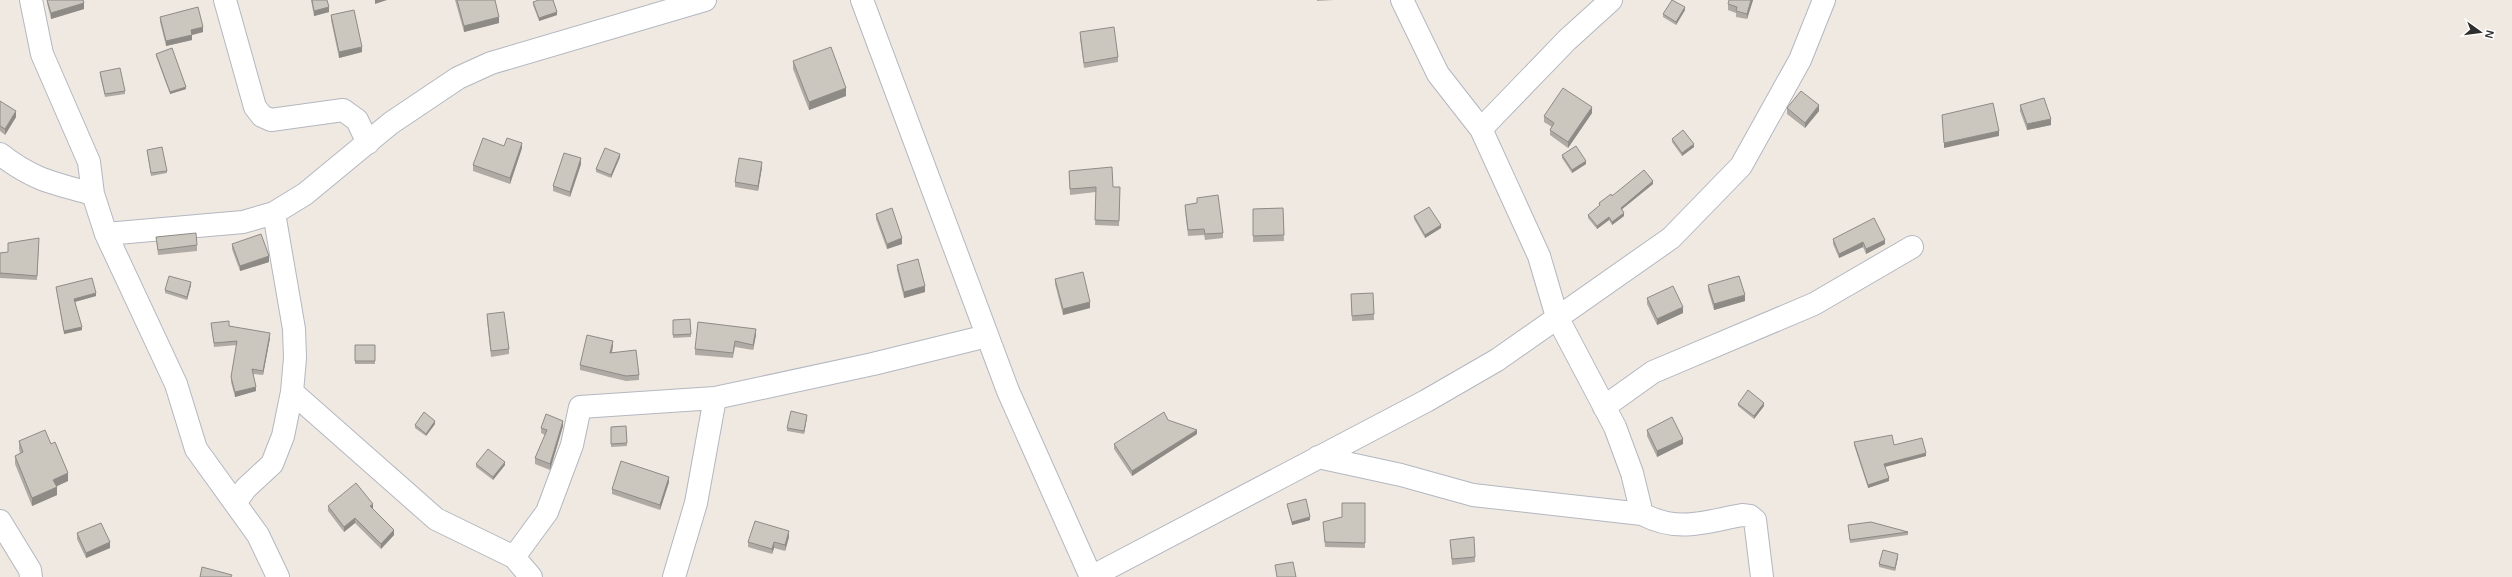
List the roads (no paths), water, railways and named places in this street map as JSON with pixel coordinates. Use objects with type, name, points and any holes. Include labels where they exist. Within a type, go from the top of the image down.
[{"type":"street","points":[[31,0],[42,54],[89,162],[93,194],[106,234],[176,384],[196,449],[258,535],[278,577]]},
{"type":"street","points":[[225,0],[255,107],[262,116],[271,120],[278,120],[343,110],[357,120],[368,143]]},
{"type":"street","points":[[106,234],[242,222],[274,213],[305,194],[391,123],[458,78],[491,63],[705,0]]},
{"type":"street","points":[[862,0],[1008,391],[1091,577],[1426,401],[1497,360],[1671,238],[1741,166],[1800,60],[1824,0]]},
{"type":"street","points":[[1402,0],[1438,74],[1481,129],[1539,256],[1557,317],[1615,427],[1632,473],[1642,514]]},
{"type":"street","points":[[1481,129],[1567,40],[1611,0]]},
{"type":"street","points":[[357,120],[391,123]]},
{"type":"street","points":[[0,154],[20,169],[36,178],[93,194]]},
{"type":"street","points":[[235,503],[246,488],[272,464],[283,436],[292,392],[296,358],[294,329],[274,213]]},
{"type":"street","points":[[1604,407],[1653,372],[1814,304],[1848,287],[1912,247]]},
{"type":"street","points":[[514,557],[547,512],[572,445],[580,407],[715,398],[873,364],[987,336]]},
{"type":"street","points":[[292,392],[436,519],[514,557],[531,577]]},
{"type":"street","points":[[674,577],[696,503],[715,398]]},
{"type":"street","points":[[1318,457],[1401,475],[1473,495],[1642,514],[1660,524],[1686,526],[1742,515],[1750,516],[1755,520],[1762,577]]},
{"type":"street","points":[[0,521],[30,570],[31,577]]}]
